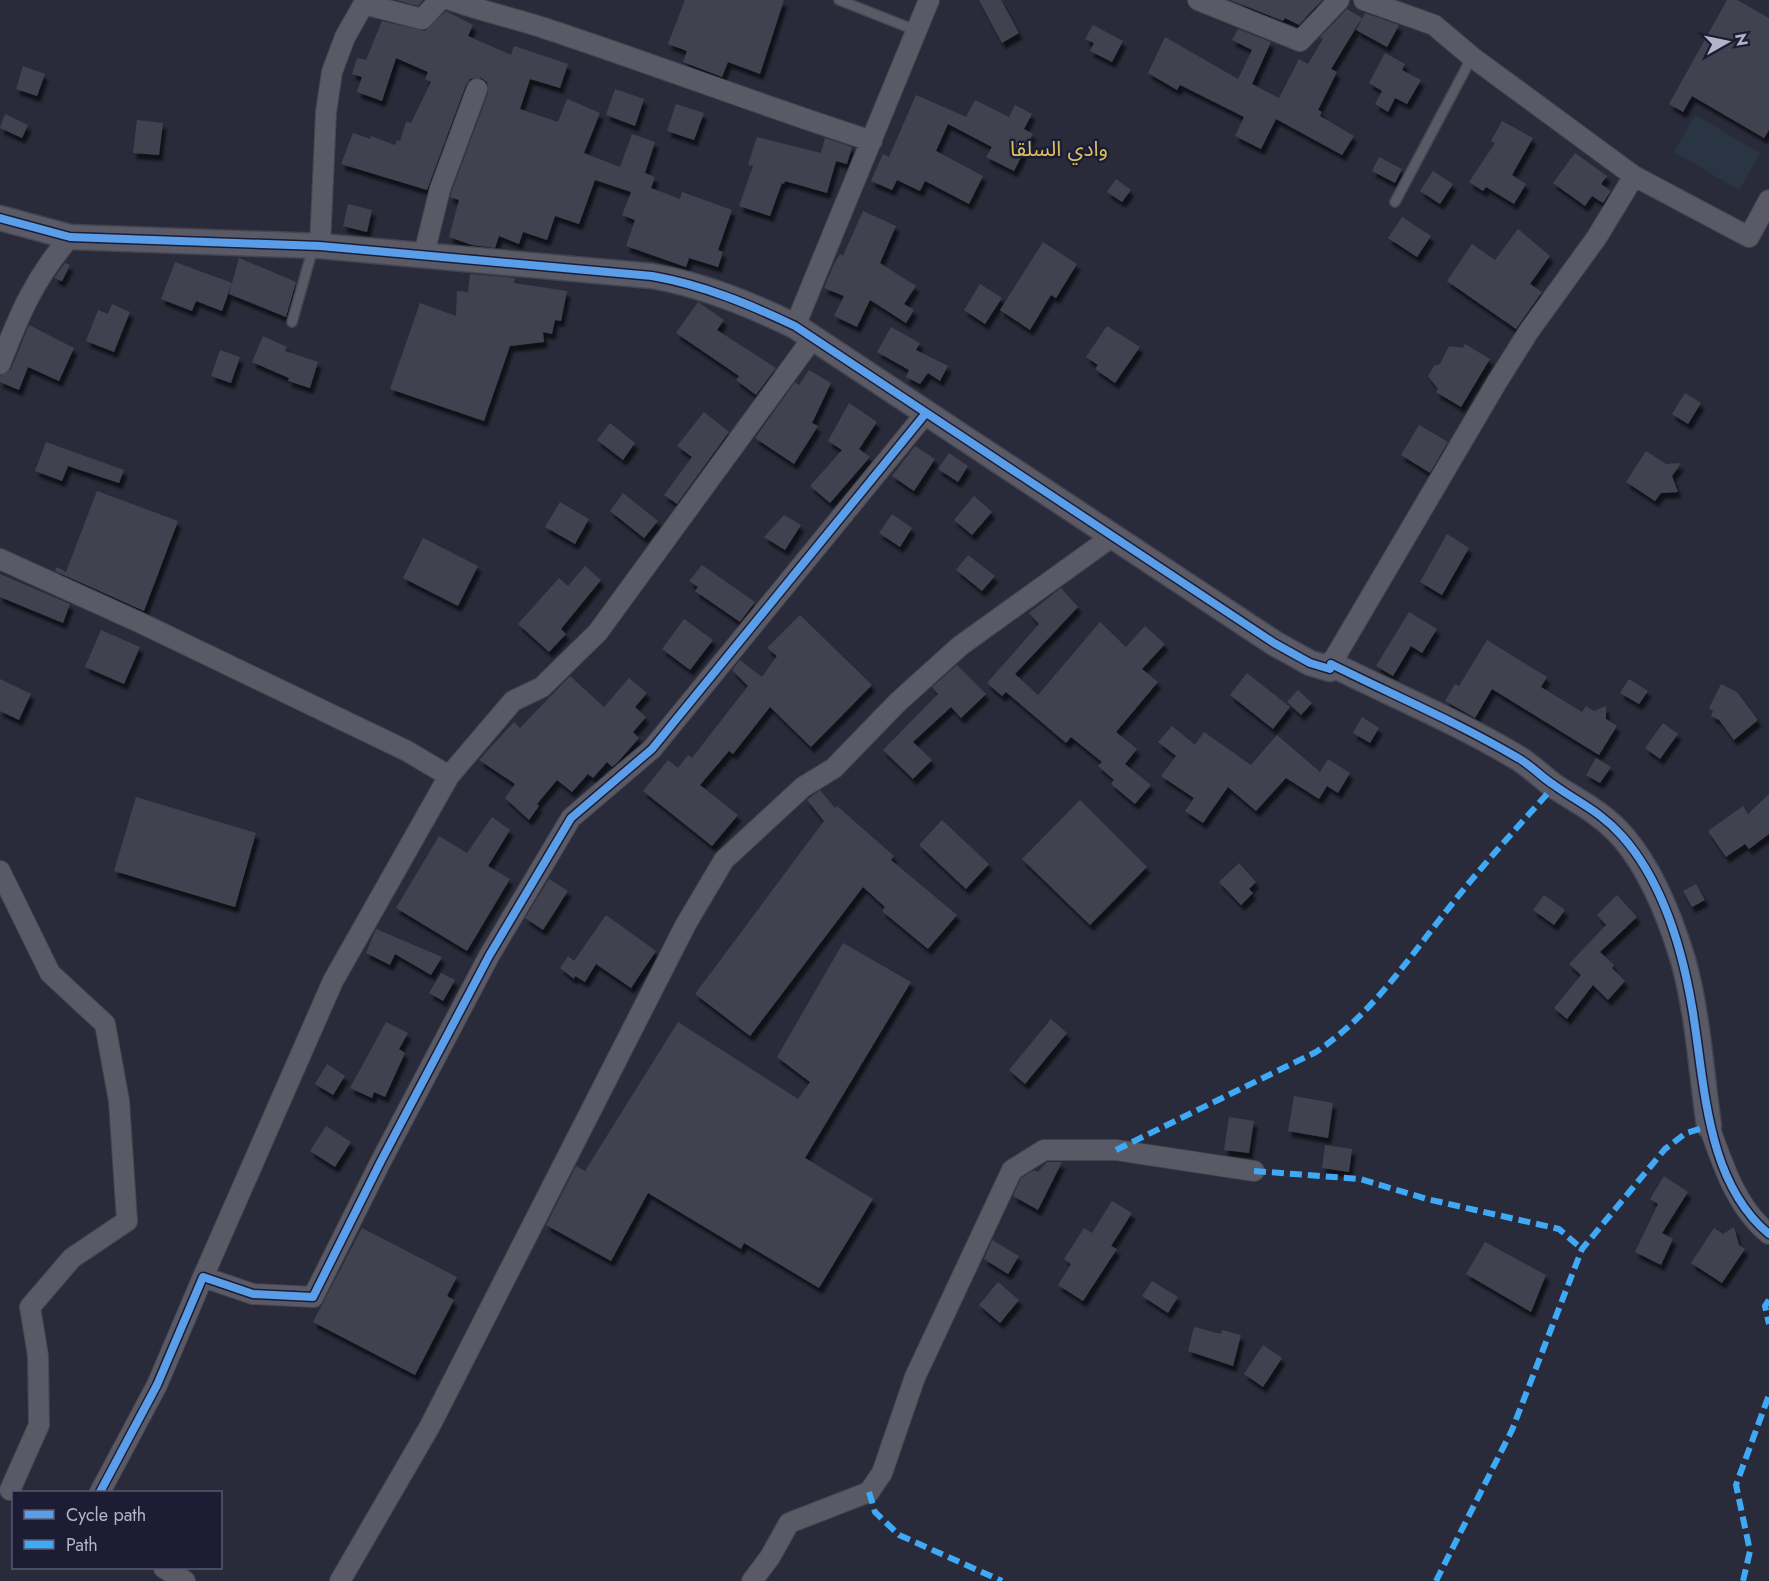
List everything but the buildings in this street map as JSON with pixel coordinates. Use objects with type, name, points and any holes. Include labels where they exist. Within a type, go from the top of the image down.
[{"type":"street","points":[[317,246],[326,112],[332,72],[345,37],[365,2],[422,20],[440,0]]},
{"type":"street","points":[[451,0],[483,12],[545,28],[724,90],[762,106],[872,141]]},
{"type":"street","points":[[101,1491],[157,1384],[333,981],[449,776],[513,701],[542,687],[598,632],[803,333],[872,141],[929,0]]},
{"type":"street","points":[[1198,0],[1300,41],[1339,0]]},
{"type":"street","points":[[1364,0],[1434,25],[1472,57],[1634,176],[1749,237],[1769,200]]},
{"type":"street","points":[[424,254],[440,189],[477,89]]},
{"type":"street","points":[[0,218],[70,237],[317,246],[652,276],[688,283],[760,309],[803,333],[1274,643],[1310,663],[1330,669],[1529,331],[1597,237],[1634,176]]},
{"type":"street","points":[[0,364],[24,303],[47,263],[70,237]]},
{"type":"street","points":[[203,1277],[253,1294],[314,1297],[381,1161],[489,956],[571,818],[652,749],[926,413]]},
{"type":"street","points":[[340,1581],[430,1426],[686,924],[724,860],[803,787],[834,768],[898,702],[960,646],[1113,536]]},
{"type":"street","points":[[0,559],[143,624],[407,751],[449,776]]},
{"type":"street","points":[[1331,664],[1454,723],[1520,759],[1554,786],[1595,809],[1623,837],[1663,904],[1683,962],[1709,1126],[1745,1209],[1769,1234]]},
{"type":"street","points":[[0,871],[50,974],[105,1024],[119,1101],[128,1221],[72,1258],[30,1307],[38,1356],[39,1425],[9,1490]]},
{"type":"street","points":[[752,1581],[770,1557],[789,1523],[870,1492],[882,1473],[915,1377],[1012,1170],[1044,1150],[1116,1150],[1254,1171]]},
{"type":"street","points":[[166,1569],[185,1581]]},
{"type":"lane","points":[[839,0],[915,30]]},
{"type":"lane","points":[[1395,202],[1472,57]]},
{"type":"lane","points":[[292,322],[317,246]]},
{"type":"shaded area","points":[[1695,115],[1760,153],[1739,190],[1674,152]]},
{"type":"marked path","points":[[1116,1150],[1316,1052],[1337,1037],[1390,983],[1452,904],[1554,786]]},
{"type":"marked path","points":[[1436,1581],[1512,1430],[1582,1249],[1665,1149],[1686,1133],[1709,1126]]},
{"type":"marked path","points":[[1254,1171],[1360,1179],[1427,1199],[1559,1229],[1582,1249]]},
{"type":"marked path","points":[[1769,1300],[1765,1306],[1769,1324]]},
{"type":"marked path","points":[[1743,1581],[1750,1551],[1736,1485],[1769,1395]]},
{"type":"marked path","points":[[869,1492],[875,1512],[899,1535],[1002,1581]]},
{"type":"cycle path","points":[[0,218],[70,237],[320,246],[652,276],[725,296],[795,326],[1274,643],[1310,663],[1330,669],[1331,664],[1495,745],[1523,761],[1614,828],[1649,874],[1669,917],[1688,985],[1705,1098],[1720,1159],[1732,1187],[1748,1212],[1769,1234]]},
{"type":"cycle path","points":[[101,1491],[157,1385],[203,1277],[253,1294],[313,1297],[381,1161],[489,956],[571,818],[652,749],[926,413]]},
{"type":"district","name":"وادي السلقا","points":[[1059,149]]}]
